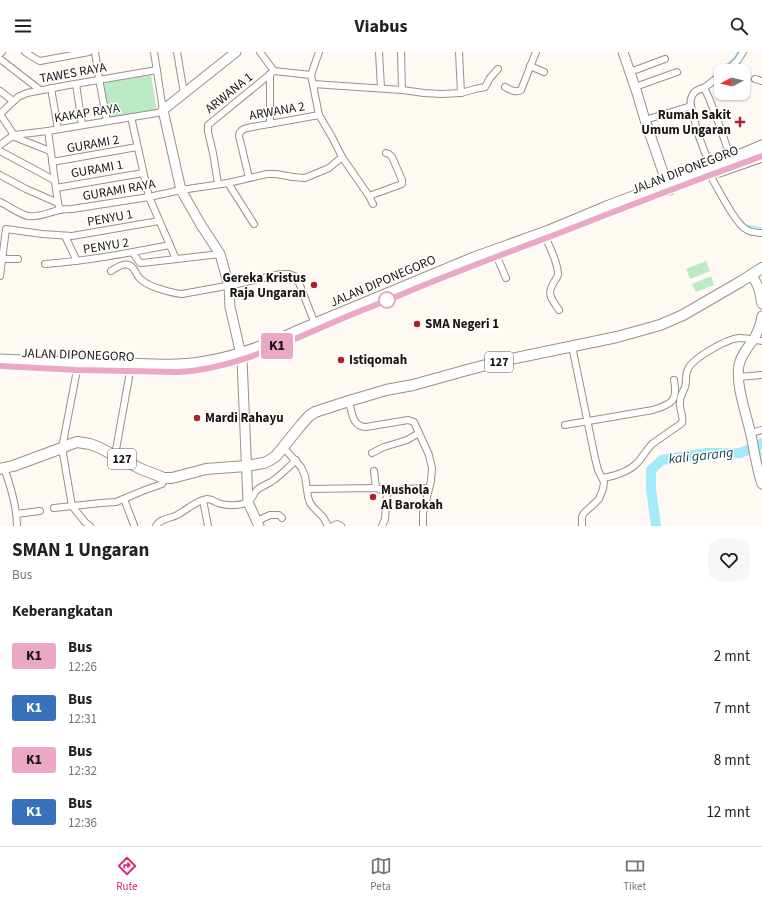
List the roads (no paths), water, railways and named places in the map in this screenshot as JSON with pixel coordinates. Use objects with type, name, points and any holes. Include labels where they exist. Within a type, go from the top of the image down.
[{"type":"highway","name":"JALAN DIPONEGORO","points":[[709,172],[731,159],[762,146]]},
{"type":"highway","name":"JALAN DIPONEGORO","points":[[419,284],[474,258],[580,221],[709,172],[762,156]]},
{"type":"highway","name":"JALAN DIPONEGORO","points":[[0,366],[130,368],[178,372],[208,369],[315,324],[419,284],[546,238],[580,221]]},
{"type":"highway","name":"JALAN DIPONEGORO","points":[[242,356],[288,342],[387,297]]},
{"type":"highway","name":"JALAN DIPONEGORO","points":[[0,360],[77,367]]},
{"type":"main road","name":"127","points":[[2,469],[71,444],[82,442],[90,444],[141,469],[164,478],[172,478],[206,469],[256,465],[276,456],[301,424],[315,412],[386,390],[413,385],[467,370],[617,337],[660,325],[683,315],[762,268]]},
{"type":"street","points":[[25,52],[40,61],[66,54],[89,52]]},
{"type":"street","points":[[95,52],[108,121]]},
{"type":"street","points":[[154,52],[163,111],[181,190],[220,254],[229,286],[230,308],[242,356],[248,502],[258,523],[273,515],[279,515],[282,518]]},
{"type":"street","points":[[177,52],[184,93]]},
{"type":"street","points":[[163,111],[236,52]]},
{"type":"street","points":[[260,52],[272,73],[270,124]]},
{"type":"street","points":[[319,52],[311,75],[319,115],[342,157],[373,204]]},
{"type":"street","points":[[379,52],[381,88]]},
{"type":"street","points":[[401,52],[402,90]]},
{"type":"street","points":[[460,52],[461,93]]},
{"type":"street","points":[[505,87],[514,91],[521,90],[536,52]]},
{"type":"street","points":[[623,52],[669,187]]},
{"type":"street","points":[[734,64],[743,52]]},
{"type":"street","points":[[0,59],[40,90]]},
{"type":"street","points":[[630,72],[665,59]]},
{"type":"street","points":[[530,66],[544,72]]},
{"type":"street","points":[[313,84],[381,88],[424,93],[461,93],[485,87],[490,78],[498,69]]},
{"type":"street","name":"TAWES RAYA","points":[[0,114],[22,94],[99,79],[157,70]]},
{"type":"street","points":[[635,87],[677,72]]},
{"type":"street","points":[[272,73],[311,75]]},
{"type":"street","name":"ARWANA 1","points":[[218,184],[208,125],[272,73]]},
{"type":"street","points":[[755,79],[762,82]]},
{"type":"street","points":[[714,80],[704,88],[697,90],[691,100],[691,106],[709,172],[733,215],[742,227],[748,231],[762,233]]},
{"type":"street","points":[[76,84],[82,125]]},
{"type":"street","points":[[51,88],[58,129]]},
{"type":"street","points":[[704,88],[719,124],[731,159]]},
{"type":"street","points":[[0,91],[13,101]]},
{"type":"street","points":[[645,120],[691,106]]},
{"type":"street","name":"KAKAP RAYA","points":[[13,135],[48,131],[163,111]]},
{"type":"street","points":[[0,114],[13,135],[50,151]]},
{"type":"street","name":"ARWANA 2","points":[[249,178],[239,136],[240,132],[247,128],[319,115]]},
{"type":"street","points":[[131,117],[149,197],[176,259]]},
{"type":"street","points":[[48,131],[54,180],[60,210]]},
{"type":"street","points":[[0,145],[13,135]]},
{"type":"street","name":"GURAMI 2","points":[[52,162],[137,147]]},
{"type":"street","points":[[0,151],[54,180]]},
{"type":"street","points":[[369,196],[402,184],[402,180],[392,157],[386,153]]},
{"type":"street","name":"GURAMI RAYA","points":[[0,202],[25,215],[46,215],[60,210],[149,197],[272,174],[305,178],[329,168],[342,157]]},
{"type":"street","name":"GURAMI 1","points":[[56,188],[143,173]]},
{"type":"street","points":[[0,176],[58,203]]},
{"type":"street","points":[[228,183],[254,224]]},
{"type":"street","name":"PENYU 1","points":[[0,276],[3,229],[66,236],[159,221]]},
{"type":"street","points":[[66,236],[77,261]]},
{"type":"street","points":[[546,238],[558,273],[558,276],[550,290],[550,296],[559,310]]},
{"type":"street","name":"PENYU 2","points":[[45,264],[77,261],[170,245]]},
{"type":"street","points":[[133,252],[140,263],[142,281]]},
{"type":"street","points":[[140,263],[220,254]]},
{"type":"street","points":[[497,257],[506,278]]},
{"type":"street","points":[[1,259],[18,259]]},
{"type":"street","points":[[111,271],[126,264],[129,265],[134,269],[142,281],[172,293],[179,294],[229,286],[281,274],[294,276],[299,283],[315,324]]},
{"type":"street","points":[[752,274],[759,290],[762,304]]},
{"type":"street","points":[[758,340],[762,316]]},
{"type":"street","points":[[603,478],[620,474],[634,466],[652,444],[682,423],[680,398],[686,384],[687,370],[692,363],[728,341],[740,338],[758,340]]},
{"type":"street","points":[[758,340],[748,346],[741,358],[738,378],[751,433],[757,470],[762,484]]},
{"type":"street","points":[[572,346],[595,458],[598,470],[604,482],[602,493],[596,502],[584,513],[582,517],[582,526]]},
{"type":"street","points":[[77,367],[62,448],[72,506],[90,526]]},
{"type":"street","points":[[115,455],[130,368]]},
{"type":"street","points":[[738,378],[762,375]]},
{"type":"street","points":[[565,425],[653,410],[666,405],[672,402],[675,396],[676,389],[674,380]]},
{"type":"street","points":[[349,401],[355,423],[359,426],[366,427],[408,420],[414,422],[432,464],[433,472],[423,513],[423,526]]},
{"type":"street","points":[[751,433],[762,430]]},
{"type":"street","points":[[372,453],[419,434]]},
{"type":"street","points":[[283,448],[296,460],[303,471],[310,503],[323,517],[328,526]]},
{"type":"street","points":[[156,526],[161,521],[177,515],[190,506],[203,500],[208,499],[224,505],[248,502],[258,489],[271,482],[296,460]]},
{"type":"street","points":[[2,469],[11,486],[16,514],[16,526]]},
{"type":"street","points":[[374,471],[376,488]]},
{"type":"street","points":[[54,508],[116,502],[162,484],[164,478]]},
{"type":"street","points":[[307,489],[376,488],[387,492],[404,489],[429,488]]},
{"type":"street","points":[[382,526],[385,519],[387,492]]},
{"type":"street","points":[[124,499],[134,525]]},
{"type":"street","points":[[203,500],[208,526]]},
{"type":"street","points":[[16,514],[40,511]]},
{"type":"street","points":[[333,526],[337,524],[341,526]]},
{"type":"waterway","points":[[701,87],[735,57],[738,52]]},
{"type":"waterway","points":[[689,112],[696,139],[706,163]]},
{"type":"waterway","points":[[740,219],[746,225],[762,228]]},
{"type":"waterway","name":"kali garang","points":[[656,526],[651,489],[651,470],[662,460],[706,453],[740,453],[762,443]]},
{"type":"waterway","points":[[758,446],[762,457]]},
{"type":"place","name":"Rumah Sakit Umum Ungaran","points":[[740,122]]},
{"type":"place","name":"Gereka Kristus Raja Ungaran","points":[[314,285]]},
{"type":"place","name":"SMA Negeri 1","points":[[417,324]]},
{"type":"place","name":"Istiqomah","points":[[341,360]]},
{"type":"place","name":"Mardi Rahayu","points":[[197,418]]},
{"type":"place","name":"Mushola Al Barokah","points":[[373,497]]}]
